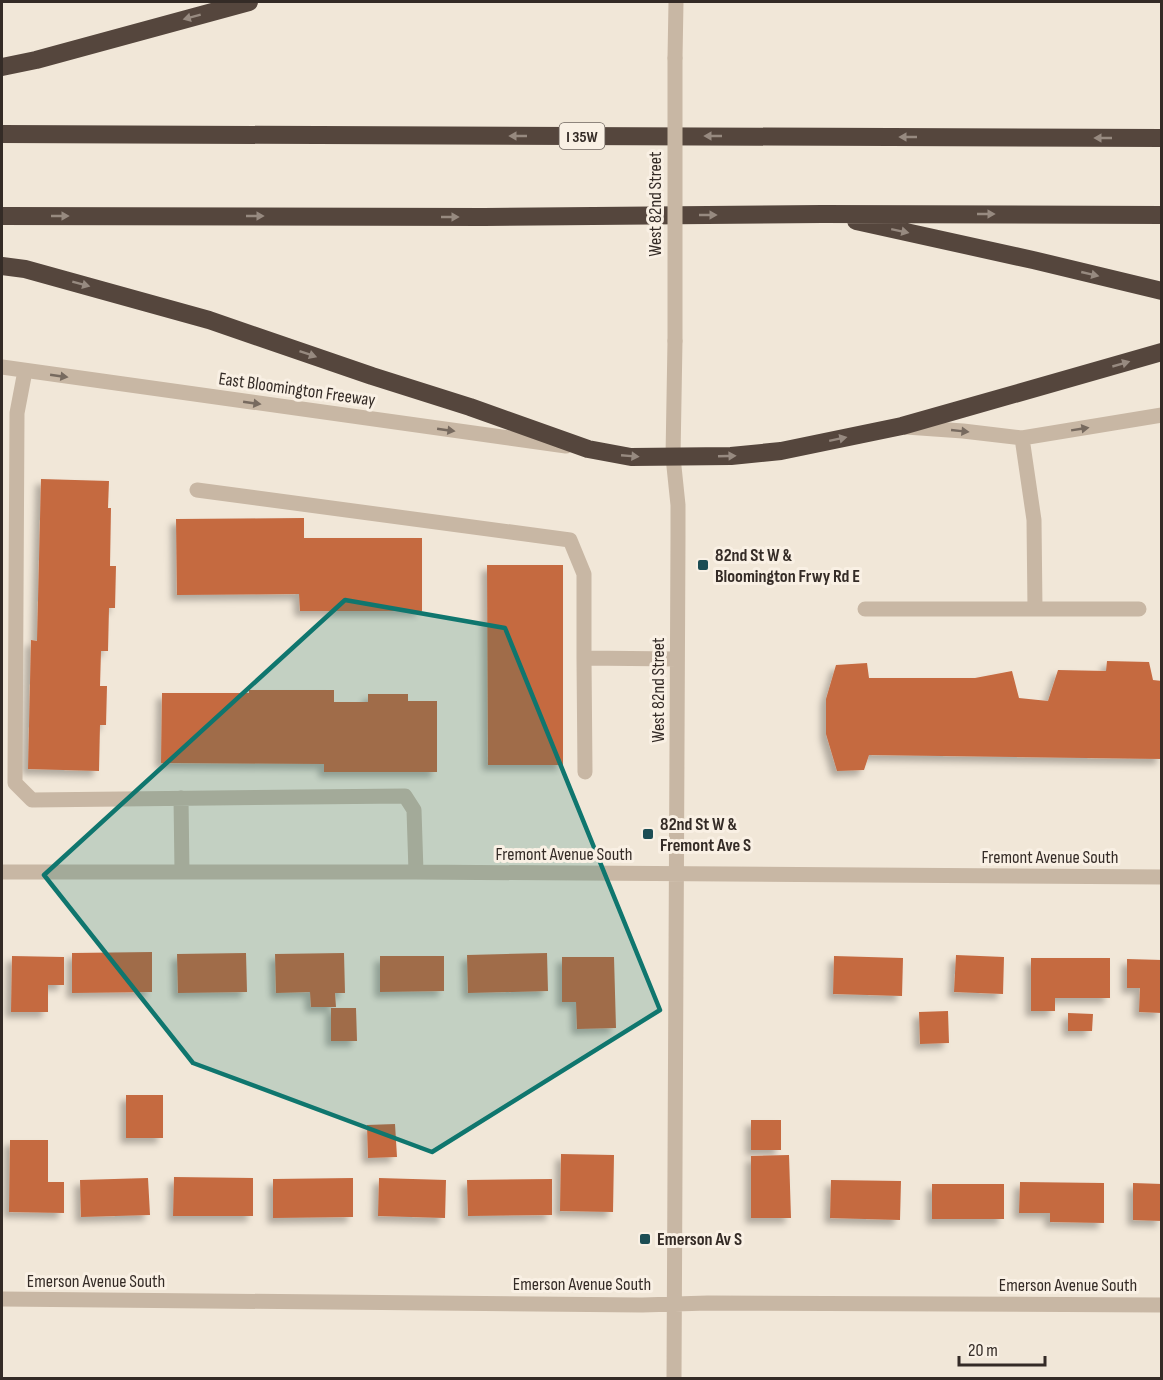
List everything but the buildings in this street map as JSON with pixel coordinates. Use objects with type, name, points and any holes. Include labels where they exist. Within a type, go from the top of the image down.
[{"type":"highway","points":[[2,67],[36,60],[249,2]]},
{"type":"highway","name":"I 35W","points":[[2,134],[1161,138]]},
{"type":"highway","points":[[822,214],[1161,291]]},
{"type":"highway","points":[[2,216],[1161,215]]},
{"type":"highway","points":[[2,266],[25,268],[209,320],[470,407],[588,450],[631,457],[731,456],[781,451],[902,426],[1161,352]]},
{"type":"street","name":"West 82nd Street","points":[[674,1378],[678,505],[673,457],[676,2]]},
{"type":"street","name":"East Bloomington Freeway","points":[[2,367],[588,450]]},
{"type":"street","points":[[25,371],[17,413],[15,783],[32,800],[405,796],[414,810],[416,872]]},
{"type":"street","points":[[902,426],[1022,438],[1161,415]]},
{"type":"street","points":[[1022,438],[1034,520],[1035,609]]},
{"type":"street","points":[[197,490],[570,540],[584,574],[585,772]]},
{"type":"street","points":[[865,609],[1139,609]]},
{"type":"street","points":[[584,658],[677,659]]},
{"type":"street","points":[[181,798],[182,872]]},
{"type":"street","name":"Fremont Avenue South","points":[[2,872],[1161,877]]},
{"type":"street","name":"Emerson Avenue South","points":[[2,1299],[1161,1305]]},
{"type":"highlighted area","points":[[345,600],[505,628],[660,1010],[432,1152],[193,1063],[44,875]]},
{"type":"place","name":"82nd St W & Bloomington Frwy Rd E","points":[[703,565]]},
{"type":"place","name":"82nd St W & Fremont Ave S","points":[[648,834]]},
{"type":"place","name":"Emerson Av S","points":[[645,1239]]}]
